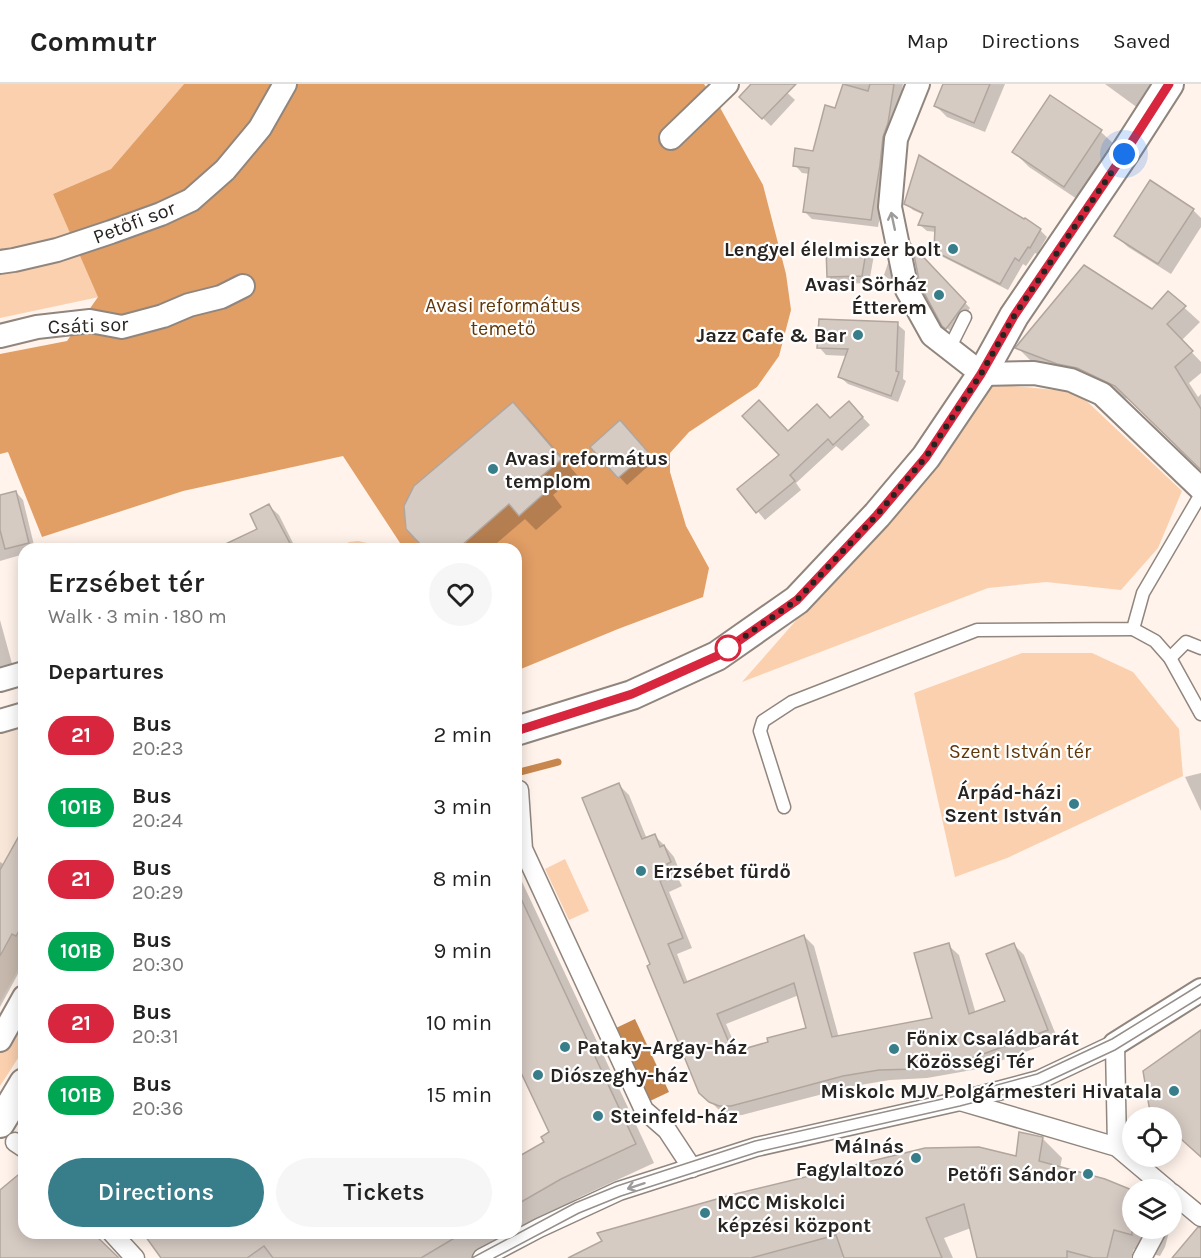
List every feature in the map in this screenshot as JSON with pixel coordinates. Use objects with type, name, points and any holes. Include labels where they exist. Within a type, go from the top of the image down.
[{"type":"street","name":"Petőfi sor","points":[[0,262],[57,250],[161,214],[190,200],[225,170],[260,128],[285,84]]},
{"type":"street","points":[[671,138],[727,84]]},
{"type":"street","points":[[918,84],[896,139],[890,207],[907,290],[932,335],[981,374],[1034,373],[1071,380],[1102,394],[1201,489]]},
{"type":"street","points":[[522,729],[632,694],[717,656],[797,600],[868,524],[926,457],[981,374],[1014,316],[1169,84]]},
{"type":"street","name":"Csáti sor","points":[[0,336],[37,327],[90,321],[122,327],[221,297],[243,286]]},
{"type":"street","points":[[0,680],[18,675]]},
{"type":"street","points":[[0,721],[18,716]]},
{"type":"street","points":[[522,834],[523,849],[644,1110],[667,1130],[692,1168]]},
{"type":"street","points":[[522,1237],[619,1191],[756,1147],[960,1101],[1039,1080],[1115,1044],[1201,990]]},
{"type":"street","points":[[0,1040],[18,1008]]},
{"type":"street","points":[[1115,1044],[1117,1147]]},
{"type":"street","points":[[960,1101],[1117,1147],[1153,1179]]},
{"type":"street","points":[[13,1137],[18,1112]]},
{"type":"street","points":[[1182,1203],[1201,1217]]},
{"type":"street","points":[[118,1239],[135,1258]]},
{"type":"street","points":[[482,1258],[518,1239]]},
{"type":"street","points":[[1142,1258],[1152,1239]]},
{"type":"lane","points":[[949,349],[965,316]]},
{"type":"lane","points":[[1133,629],[1143,593],[1201,494]]},
{"type":"lane","points":[[784,807],[760,731],[763,721],[792,702],[977,630],[1133,629],[1155,641],[1170,658],[1201,714]]},
{"type":"lane","points":[[1170,658],[1186,642],[1201,648]]},
{"type":"shaded area","points":[[18,728],[18,970],[0,1002],[0,734]]},
{"type":"shaded area","points":[[635,1019],[669,1092],[650,1101],[616,1028]]},
{"type":"green space","points":[[0,84],[184,84],[111,169],[53,194],[99,297],[0,318]]},
{"type":"green space","name":"Avasi református temető","points":[[184,84],[704,84],[718,104],[763,185],[786,274],[791,310],[779,356],[757,387],[689,432],[670,453],[670,472],[686,526],[709,568],[703,597],[522,669],[522,543],[400,543],[343,456],[183,491],[42,537],[8,452],[0,454],[0,354],[67,341],[98,297],[53,194],[111,169]]},
{"type":"green space","points":[[993,384],[1077,392],[1182,491],[1158,548],[1121,590],[1046,582],[988,588],[742,682],[942,454]]},
{"type":"green space","points":[[358,541],[367,543],[348,543]]},
{"type":"green space","name":"Szent István tér","points":[[1022,653],[1092,653],[1133,672],[1179,729],[1183,776],[1007,858],[955,877],[914,693]]},
{"type":"green space","points":[[565,859],[589,911],[569,920],[545,869]]},
{"type":"green space","points":[[18,1020],[18,1058],[0,1086],[0,1053]]},
{"type":"building","points":[[751,84],[796,84],[762,119],[739,97]]},
{"type":"building","points":[[843,84],[868,91],[870,84],[894,84],[888,123],[883,137],[871,220],[803,212],[809,168],[793,166],[795,148],[813,151],[825,105],[835,108]]},
{"type":"building","points":[[943,84],[990,84],[974,123],[934,106]]},
{"type":"building","points":[[1050,95],[1102,130],[1064,187],[1012,152]]},
{"type":"building","points":[[919,155],[1041,229],[1019,261],[1015,258],[1000,284],[934,251],[935,227],[918,225],[923,213],[904,204]]},
{"type":"building","points":[[1150,180],[1194,209],[1158,264],[1114,236]]},
{"type":"building","name":"Avasi Sörház Étterem","points":[[912,245],[966,302],[946,329],[942,326],[920,285]]},
{"type":"building","points":[[867,246],[862,276],[827,277],[826,248]]},
{"type":"building","points":[[1084,265],[1152,309],[1168,291],[1186,306],[1167,324],[1193,351],[1175,367],[1201,409],[1201,470],[1115,386],[1077,368],[1057,364],[1015,348]]},
{"type":"building","points":[[819,319],[898,322],[896,371],[899,372],[891,396],[838,377],[848,349],[817,348]]},
{"type":"building","points":[[759,400],[788,431],[817,404],[830,418],[849,401],[863,417],[833,445],[828,439],[790,475],[795,481],[756,513],[737,489],[779,455],[742,416]]},
{"type":"building","name":"Avasi református templom","points":[[513,402],[562,459],[538,479],[548,490],[519,516],[509,504],[464,543],[419,543],[406,529],[404,506],[414,486]]},
{"type":"building","points":[[620,420],[648,452],[618,478],[590,447]]},
{"type":"building","points":[[16,491],[29,543],[18,543],[18,546],[5,549],[0,530],[0,495]]},
{"type":"building","points":[[269,504],[290,543],[228,543],[257,529],[250,514]]},
{"type":"building","points":[[619,783],[642,839],[655,834],[660,847],[664,845],[671,862],[667,864],[672,876],[660,881],[683,938],[668,944],[684,983],[804,935],[832,1037],[932,1018],[914,953],[949,943],[969,1014],[1005,1001],[986,954],[1014,943],[1048,1030],[967,1060],[916,1069],[879,1070],[843,1076],[731,1106],[719,1106],[709,1102],[699,1093],[647,966],[650,964],[582,798]],"holes":[[[794,983],[806,1028],[767,1038],[768,1042],[733,1052],[717,1014]]]},
{"type":"building","points":[[18,838],[18,932],[16,936],[12,934],[0,956],[0,870]]},
{"type":"building","points":[[522,901],[636,1144],[561,1179],[522,1202],[522,1155],[544,1142],[541,1137],[549,1132],[522,1075]]},
{"type":"building","name":"Miskolc MJV Polgármesteri Hivatala","points":[[1201,1030],[1201,1157],[1182,1140],[1182,1107],[1149,1107],[1143,1071]]},
{"type":"building","points":[[1019,1132],[1043,1137],[1039,1161],[1122,1186],[1122,1232],[1114,1230],[1107,1258],[1093,1258],[1067,1251],[1067,1258],[977,1258],[964,1204],[926,1218],[942,1258],[844,1258],[836,1235],[751,1258],[568,1258],[602,1241],[597,1233],[731,1195],[925,1148],[979,1147],[1016,1156]]},
{"type":"building","points":[[18,1175],[18,1239],[99,1239],[119,1258],[0,1258],[0,1190]]},
{"type":"building","points":[[1198,1227],[1201,1228],[1201,1258],[1172,1258]]},
{"type":"building","points":[[147,1239],[453,1239],[421,1258],[273,1258],[264,1246],[247,1258],[161,1258]]},
{"type":"waterway","points":[[522,771],[558,762]]},
{"type":"tram line","points":[[522,1231],[575,1203],[617,1186],[755,1141],[960,1095],[1037,1074],[1112,1039],[1201,984]]},
{"type":"tram line","points":[[494,1258],[579,1213],[621,1196],[758,1152],[960,1106],[1040,1085],[1115,1050],[1201,997]]},
{"type":"tram line","points":[[472,1258],[508,1239]]},
{"type":"bus line","name":"21","points":[[522,729],[632,694],[717,656],[797,600],[877,515],[926,457],[981,374],[1014,316],[1169,84]]},
{"type":"place","name":"Lengyel élelmiszer bolt","points":[[953,249]]},
{"type":"place","name":"Avasi Sörház Étterem","points":[[939,295]]},
{"type":"place","name":"Jazz Cafe & Bar","points":[[858,335]]},
{"type":"place","name":"Avasi református templom","points":[[493,469]]},
{"type":"place","name":"Árpád-házi Szent István","points":[[1074,804]]},
{"type":"place","name":"Erzsébet fürdő","points":[[641,871]]},
{"type":"place","name":"Pataky–Argay-ház","points":[[565,1047]]},
{"type":"place","name":"Főnix Családbarát Közösségi Tér","points":[[894,1049]]},
{"type":"place","name":"Diószeghy-ház","points":[[538,1075]]},
{"type":"place","name":"Miskolc MJV Polgármesteri Hivatala","points":[[1174,1091]]},
{"type":"place","name":"Steinfeld-ház","points":[[598,1116]]},
{"type":"place","name":"Málnás Fagylaltozó","points":[[916,1158]]},
{"type":"place","name":"Petőfi Sándor","points":[[1088,1174]]},
{"type":"place","name":"MCC Miskolci képzési központ","points":[[705,1213]]},
{"type":"route","points":[[728,648],[797,600],[877,515],[926,457],[981,374],[1014,316],[1124,154]]}]
